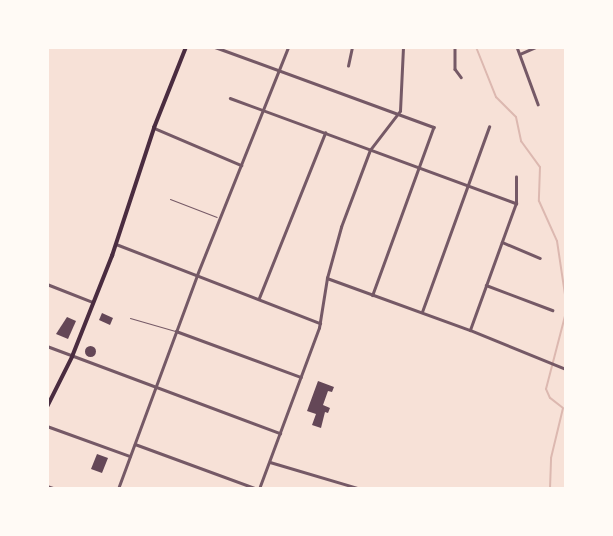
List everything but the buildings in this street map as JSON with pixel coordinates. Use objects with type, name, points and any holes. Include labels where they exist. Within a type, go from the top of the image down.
[{"type":"main road","points":[[47,407],[72,357],[94,303],[154,128],[186,47]]},
{"type":"street","points":[[215,47],[434,127],[373,295]]},
{"type":"street","points":[[118,489],[197,275],[288,47]]},
{"type":"street","points":[[348,66],[352,47]]},
{"type":"street","points":[[135,444],[258,489],[320,323],[327,278],[341,227],[370,150],[398,114],[403,47]]},
{"type":"street","points":[[455,47],[454,69],[461,77]]},
{"type":"street","points":[[517,47],[538,104]]},
{"type":"street","points":[[520,54],[536,47]]},
{"type":"street","points":[[230,98],[516,203]]},
{"type":"street","points":[[422,312],[489,127]]},
{"type":"street","points":[[154,128],[241,165]]},
{"type":"street","points":[[259,298],[325,133]]},
{"type":"street","points":[[470,330],[516,203],[516,177]]},
{"type":"street","points":[[502,242],[540,258]]},
{"type":"street","points":[[116,244],[320,323]]},
{"type":"street","points":[[327,278],[470,330],[566,369]]},
{"type":"street","points":[[47,284],[94,303]]},
{"type":"street","points":[[486,285],[552,310]]},
{"type":"street","points":[[176,331],[302,377]]},
{"type":"street","points":[[47,346],[280,433]]},
{"type":"street","points":[[47,426],[130,457]]},
{"type":"street","points":[[270,462],[361,489]]},
{"type":"street","points":[[47,486],[56,489]]},
{"type":"lane","points":[[170,199],[219,218]]},
{"type":"lane","points":[[130,318],[176,331]]},
{"type":"waterway","points":[[476,47],[496,97],[516,117],[521,141],[540,167],[539,201],[557,241],[566,301]]},
{"type":"waterway","points":[[550,489],[551,458],[563,408],[550,398],[546,389],[566,312]]}]
